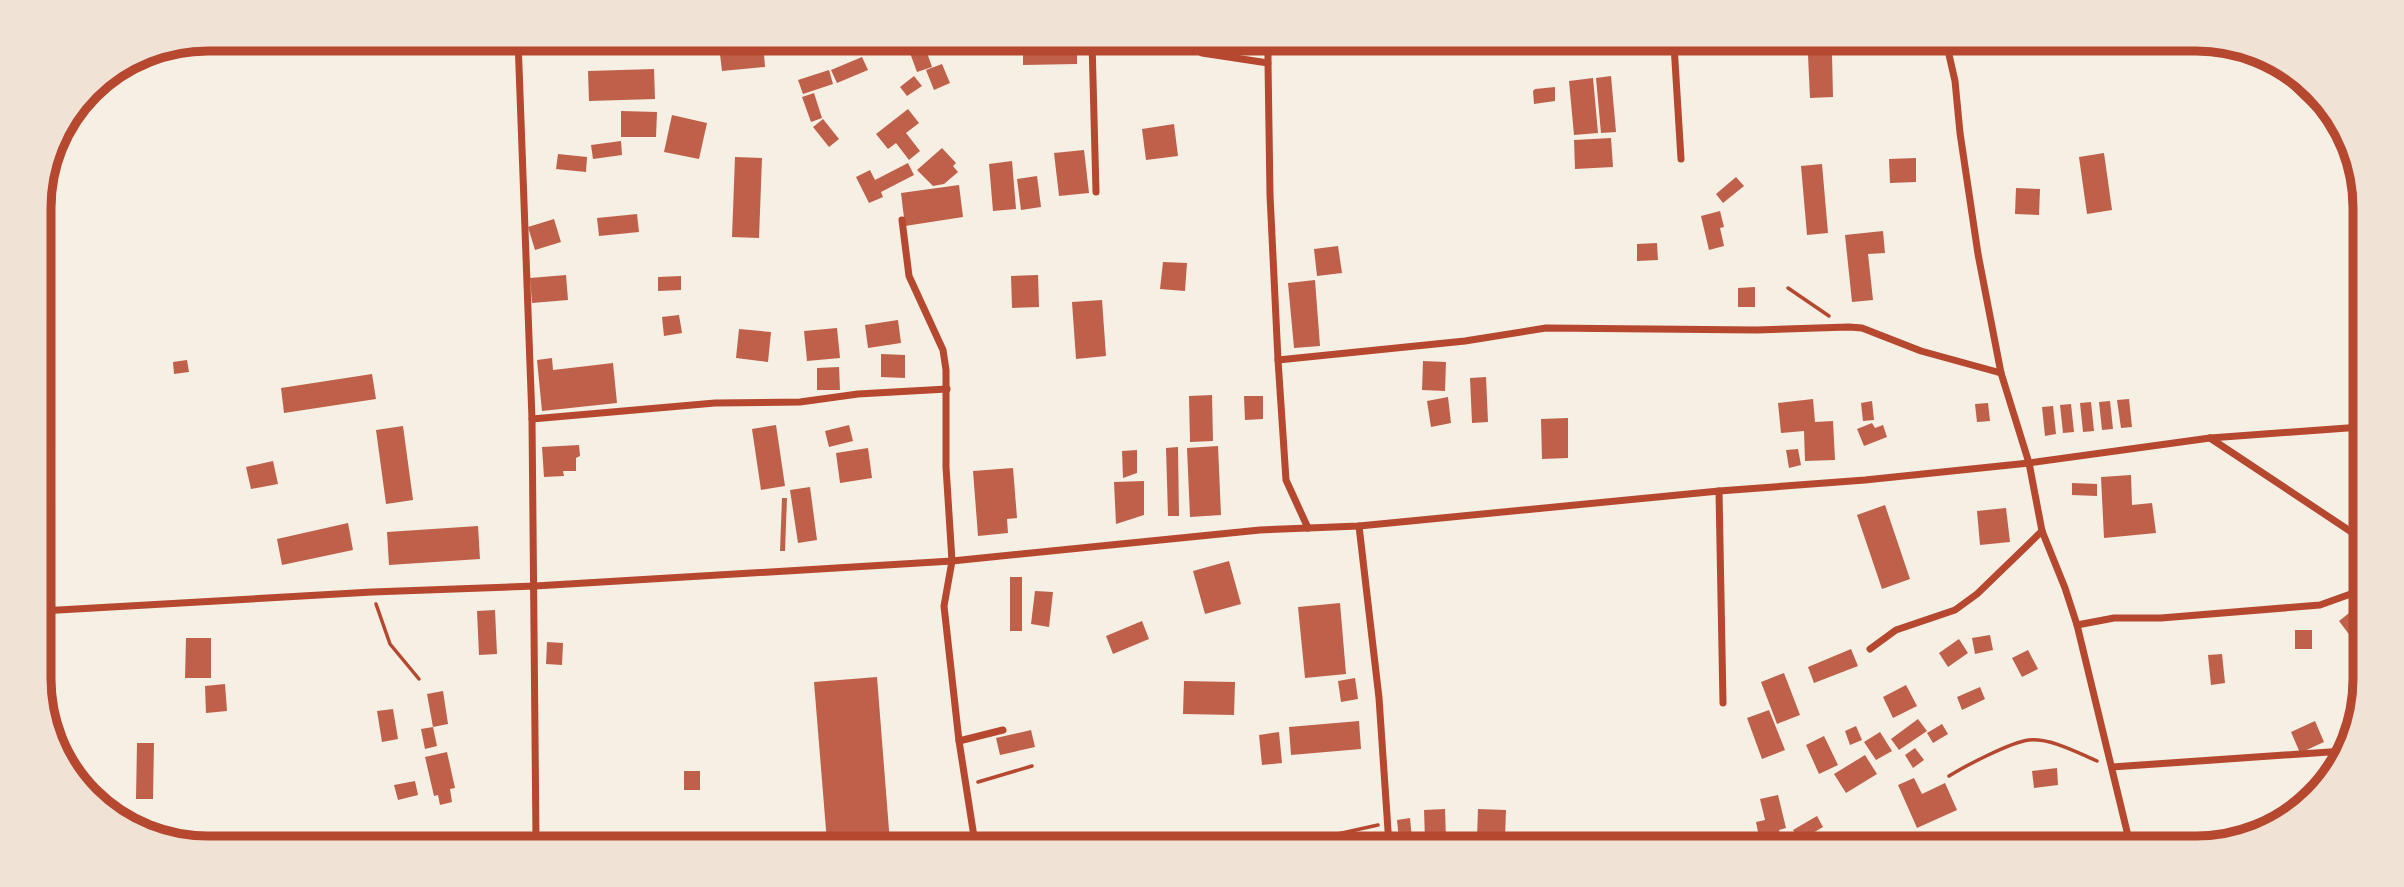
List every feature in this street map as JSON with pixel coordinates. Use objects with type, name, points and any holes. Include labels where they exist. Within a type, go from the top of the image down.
[{"type":"street","points":[[518,51],[532,419],[536,836]]},
{"type":"street","points":[[1092,51],[1096,192]]},
{"type":"street","points":[[1199,51],[1268,63]]},
{"type":"street","points":[[1268,51],[1270,208],[1286,480],[1308,528]]},
{"type":"street","points":[[1674,51],[1681,159]]},
{"type":"street","points":[[1948,51],[1955,81],[1978,254],[2001,373],[2029,463],[2042,531],[2077,625],[2129,836]]},
{"type":"street","points":[[2288,81],[2320,111]]},
{"type":"street","points":[[902,220],[909,276],[943,350],[947,389],[946,467],[952,561],[944,606],[959,741],[974,836]]},
{"type":"street","points":[[1278,360],[1465,341],[1546,328],[1757,330],[1849,327],[1862,328],[1921,351],[2001,373]]},
{"type":"street","points":[[532,419],[715,403],[800,402],[858,394],[947,389]]},
{"type":"street","points":[[51,610],[952,561],[1260,530],[1359,526],[1719,491],[1865,480],[2029,463],[2210,438],[2353,428]]},
{"type":"street","points":[[2210,438],[2353,533]]},
{"type":"street","points":[[1719,491],[1723,703]]},
{"type":"street","points":[[1359,526],[1379,698],[1388,836]]},
{"type":"street","points":[[1870,649],[1896,630],[1955,610],[1976,594],[2042,531]]},
{"type":"street","points":[[2077,625],[2114,618],[2161,618],[2320,605],[2353,593]]},
{"type":"street","points":[[959,741],[1003,730]]},
{"type":"street","points":[[2112,767],[2336,752]]},
{"type":"path","points":[[1788,288],[1835,319]]},
{"type":"path","points":[[372,592],[390,644],[419,679]]},
{"type":"path","points":[[1949,776],[1965,766],[2029,740],[2057,745],[2112,767]]},
{"type":"path","points":[[966,786],[1032,766]]},
{"type":"path","points":[[1326,836],[1387,823]]},
{"type":"building","points":[[720,51],[764,51],[765,67],[722,71]]},
{"type":"building","points":[[926,51],[932,67],[917,72],[910,53]]},
{"type":"building","points":[[1023,51],[1077,51],[1077,64],[1023,65]]},
{"type":"building","points":[[1832,54],[1833,97],[1810,98],[1808,55]]},
{"type":"building","points":[[862,57],[868,70],[837,83],[831,70]]},
{"type":"building","points":[[942,64],[950,83],[934,90],[926,70]]},
{"type":"building","points":[[654,69],[655,99],[589,101],[588,71]]},
{"type":"building","points":[[829,70],[833,84],[803,94],[798,80]]},
{"type":"building","points":[[914,76],[922,86],[907,96],[900,87]]},
{"type":"building","points":[[1611,76],[1616,132],[1601,133],[1596,78]]},
{"type":"building","points":[[1593,78],[1598,133],[1574,135],[1569,81]]},
{"type":"building","points":[[1555,87],[1555,101],[1534,104],[1535,89]]},
{"type":"building","points":[[814,93],[822,118],[811,122],[802,97]]},
{"type":"building","points":[[908,109],[919,123],[906,133],[920,151],[909,160],[896,143],[888,149],[876,134]]},
{"type":"building","points":[[621,111],[657,112],[656,137],[621,137]]},
{"type":"building","points":[[672,115],[707,123],[699,159],[664,152]]},
{"type":"building","points":[[823,119],[839,139],[829,147],[813,127]]},
{"type":"building","points":[[1174,124],[1178,156],[1146,160],[1142,129]]},
{"type":"building","points":[[1611,138],[1613,167],[1575,169],[1574,140]]},
{"type":"building","points":[[621,141],[622,155],[593,159],[591,145]]},
{"type":"building","points":[[942,148],[956,163],[953,166],[958,172],[944,184],[933,186],[917,170]]},
{"type":"building","points":[[1084,150],[1089,193],[1059,196],[1054,153]]},
{"type":"building","points":[[2104,153],[2112,210],[2087,214],[2079,157]]},
{"type":"building","points":[[558,154],[587,157],[586,172],[556,169]]},
{"type":"building","points":[[735,157],[762,158],[759,238],[732,237]]},
{"type":"building","points":[[1916,158],[1916,182],[1890,183],[1889,159]]},
{"type":"building","points":[[1012,161],[1016,209],[993,211],[989,164]]},
{"type":"building","points":[[908,163],[914,175],[881,192],[883,197],[869,203],[856,177],[870,170],[875,180]]},
{"type":"building","points":[[1822,164],[1828,233],[1807,235],[1801,166]]},
{"type":"building","points":[[1037,176],[1041,207],[1021,210],[1017,179]]},
{"type":"building","points":[[1736,177],[1744,186],[1723,203],[1716,194]]},
{"type":"building","points":[[959,185],[963,217],[905,226],[901,193]]},
{"type":"building","points":[[2016,188],[2040,189],[2039,215],[2015,214]]},
{"type":"building","points":[[1720,211],[1724,227],[1720,228],[1724,246],[1709,250],[1701,216]]},
{"type":"building","points":[[637,214],[639,232],[599,236],[597,218]]},
{"type":"building","points":[[554,219],[561,242],[535,250],[528,227]]},
{"type":"building","points":[[1883,231],[1885,253],[1868,254],[1873,300],[1852,302],[1845,235]]},
{"type":"building","points":[[1657,243],[1658,260],[1637,261],[1637,244]]},
{"type":"building","points":[[1338,246],[1342,273],[1317,276],[1314,249]]},
{"type":"building","points":[[1163,262],[1187,263],[1185,291],[1160,289]]},
{"type":"building","points":[[566,275],[568,300],[532,303],[530,278]]},
{"type":"building","points":[[1038,275],[1039,307],[1012,308],[1011,276]]},
{"type":"building","points":[[681,276],[681,290],[658,291],[658,277]]},
{"type":"building","points":[[1315,280],[1320,346],[1294,348],[1288,283]]},
{"type":"building","points":[[1755,287],[1755,307],[1738,307],[1738,288]]},
{"type":"building","points":[[1102,300],[1106,356],[1076,359],[1072,302]]},
{"type":"building","points":[[679,315],[682,333],[664,336],[662,317]]},
{"type":"building","points":[[898,320],[901,343],[868,348],[865,325]]},
{"type":"building","points":[[837,328],[840,358],[807,361],[804,331]]},
{"type":"building","points":[[739,329],[771,332],[768,362],[736,358]]},
{"type":"building","points":[[881,354],[905,355],[905,378],[881,377]]},
{"type":"building","points":[[552,358],[553,370],[613,363],[617,403],[542,411],[537,360]]},
{"type":"building","points":[[187,360],[189,372],[174,374],[173,362]]},
{"type":"building","points":[[1423,361],[1446,362],[1445,391],[1422,390]]},
{"type":"building","points":[[839,367],[840,390],[817,390],[817,368]]},
{"type":"building","points":[[372,374],[376,399],[284,413],[281,388]]},
{"type":"building","points":[[1486,377],[1488,422],[1472,423],[1470,378]]},
{"type":"building","points":[[1212,395],[1213,441],[1190,442],[1189,396]]},
{"type":"building","points":[[1244,396],[1263,396],[1263,419],[1245,420]]},
{"type":"building","points":[[1448,397],[1451,423],[1431,427],[1427,401]]},
{"type":"building","points":[[1813,399],[1815,422],[1833,421],[1835,460],[1805,461],[1804,431],[1781,433],[1778,403]]},
{"type":"building","points":[[2129,399],[2132,427],[2121,428],[2117,400]]},
{"type":"building","points":[[1872,401],[1874,420],[1863,421],[1861,403]]},
{"type":"building","points":[[2110,401],[2113,429],[2102,430],[2099,402]]},
{"type":"building","points":[[2091,402],[2094,431],[2083,432],[2080,403]]},
{"type":"building","points":[[1988,403],[1990,421],[1977,422],[1975,404]]},
{"type":"building","points":[[2071,404],[2074,432],[2063,433],[2060,405]]},
{"type":"building","points":[[2053,406],[2056,434],[2045,436],[2042,407]]},
{"type":"building","points":[[1568,418],[1568,458],[1542,459],[1541,419]]},
{"type":"building","points":[[1872,423],[1875,428],[1883,425],[1887,437],[1864,446],[1857,429]]},
{"type":"building","points":[[776,425],[785,486],[761,490],[752,429]]},
{"type":"building","points":[[849,425],[853,441],[829,447],[825,431]]},
{"type":"building","points":[[403,426],[413,500],[386,504],[376,430]]},
{"type":"building","points":[[579,445],[580,456],[576,458],[576,471],[563,471],[564,476],[544,477],[542,447]]},
{"type":"building","points":[[1218,446],[1221,515],[1190,517],[1187,448]]},
{"type":"building","points":[[1178,447],[1179,516],[1168,516],[1166,448]]},
{"type":"building","points":[[868,448],[872,478],[840,483],[836,453]]},
{"type":"building","points":[[1798,449],[1801,465],[1789,468],[1786,450]]},
{"type":"building","points":[[1137,450],[1137,473],[1123,478],[1122,451]]},
{"type":"building","points":[[273,461],[278,484],[251,489],[246,467]]},
{"type":"building","points":[[1013,468],[1017,518],[1007,519],[1008,533],[978,536],[973,471]]},
{"type":"building","points":[[2131,475],[2132,505],[2152,503],[2156,533],[2104,538],[2101,477]]},
{"type":"building","points":[[1144,481],[1144,515],[1116,524],[1114,482]]},
{"type":"building","points":[[2072,483],[2097,484],[2097,496],[2072,495]]},
{"type":"building","points":[[810,487],[817,540],[798,543],[790,490]]},
{"type":"building","points":[[782,498],[787,498],[785,551],[780,551]]},
{"type":"building","points":[[1885,505],[1910,579],[1882,589],[1857,515]]},
{"type":"building","points":[[2006,508],[2010,542],[1980,545],[1977,511]]},
{"type":"building","points":[[348,523],[353,550],[282,565],[277,539]]},
{"type":"building","points":[[478,526],[480,559],[389,565],[387,532]]},
{"type":"building","points":[[1229,561],[1241,604],[1205,614],[1193,571]]},
{"type":"building","points":[[1010,577],[1022,577],[1022,631],[1010,631]]},
{"type":"building","points":[[1035,591],[1053,592],[1049,627],[1031,624]]},
{"type":"building","points":[[1340,603],[1346,674],[1305,678],[1298,607]]},
{"type":"building","points":[[495,610],[497,654],[479,655],[477,611]]},
{"type":"building","points":[[2353,610],[2353,640],[2339,621]]},
{"type":"building","points":[[1142,621],[1149,639],[1113,654],[1106,636]]},
{"type":"building","points":[[2295,630],[2312,630],[2312,649],[2295,649]]},
{"type":"building","points":[[1990,635],[1993,650],[1975,654],[1972,638]]},
{"type":"building","points":[[186,638],[211,638],[211,678],[185,678]]},
{"type":"building","points":[[1959,639],[1968,653],[1948,667],[1939,653]]},
{"type":"building","points":[[547,642],[563,643],[562,665],[546,664]]},
{"type":"building","points":[[1851,649],[1858,666],[1814,683],[1808,667]]},
{"type":"building","points":[[2028,650],[2038,669],[2022,677],[2012,658]]},
{"type":"building","points":[[2222,654],[2225,683],[2211,685],[2208,655]]},
{"type":"building","points":[[1784,673],[1800,715],[1777,724],[1761,682]]},
{"type":"building","points":[[877,677],[889,836],[827,836],[814,682]]},
{"type":"building","points":[[1355,678],[1358,699],[1341,702],[1338,681]]},
{"type":"building","points":[[1184,681],[1235,682],[1234,715],[1183,714]]},
{"type":"building","points":[[225,684],[227,711],[206,713],[205,686]]},
{"type":"building","points":[[1906,685],[1917,706],[1893,718],[1883,697]]},
{"type":"building","points":[[1980,687],[1985,699],[1962,710],[1957,697]]},
{"type":"building","points":[[443,691],[448,724],[433,727],[427,694]]},
{"type":"building","points":[[393,709],[398,739],[382,742],[377,711]]},
{"type":"building","points":[[1769,710],[1785,750],[1762,759],[1747,718]]},
{"type":"building","points":[[1918,719],[1927,731],[1899,750],[1891,739]]},
{"type":"building","points":[[1359,721],[1361,749],[1291,755],[1289,727]]},
{"type":"building","points":[[2315,721],[2324,742],[2300,753],[2291,732]]},
{"type":"building","points":[[1942,724],[1948,734],[1933,743],[1927,733]]},
{"type":"building","points":[[1856,726],[1862,740],[1850,745],[1845,731]]},
{"type":"building","points":[[433,727],[437,746],[425,749],[421,729]]},
{"type":"building","points":[[1031,730],[1035,747],[1000,755],[996,738]]},
{"type":"building","points":[[1279,732],[1282,763],[1262,765],[1259,735]]},
{"type":"building","points":[[1880,732],[1892,751],[1876,760],[1864,742]]},
{"type":"building","points":[[1824,736],[1838,765],[1819,774],[1806,745]]},
{"type":"building","points":[[137,743],[154,743],[153,799],[136,799]]},
{"type":"building","points":[[1915,748],[1924,760],[1913,768],[1905,755]]},
{"type":"building","points":[[447,752],[455,788],[450,789],[452,802],[440,805],[438,795],[434,796],[425,757]]},
{"type":"building","points":[[1865,755],[1877,774],[1846,793],[1834,774]]},
{"type":"building","points":[[2057,768],[2058,785],[2034,788],[2032,771]]},
{"type":"building","points":[[684,771],[700,771],[700,790],[684,790]]},
{"type":"building","points":[[1914,778],[1922,794],[1945,783],[1957,810],[1917,828],[1898,785]]},
{"type":"building","points":[[415,781],[418,795],[398,800],[394,785]]},
{"type":"building","points":[[1778,795],[1786,828],[1779,830],[1780,836],[1759,836],[1756,822],[1765,820],[1760,799]]},
{"type":"building","points":[[1445,809],[1446,836],[1425,836],[1424,810]]},
{"type":"building","points":[[1478,809],[1506,810],[1505,836],[1477,836]]},
{"type":"building","points":[[1817,816],[1823,827],[1808,836],[1796,836],[1793,830]]},
{"type":"building","points":[[1410,818],[1412,836],[1399,836],[1397,820]]}]
